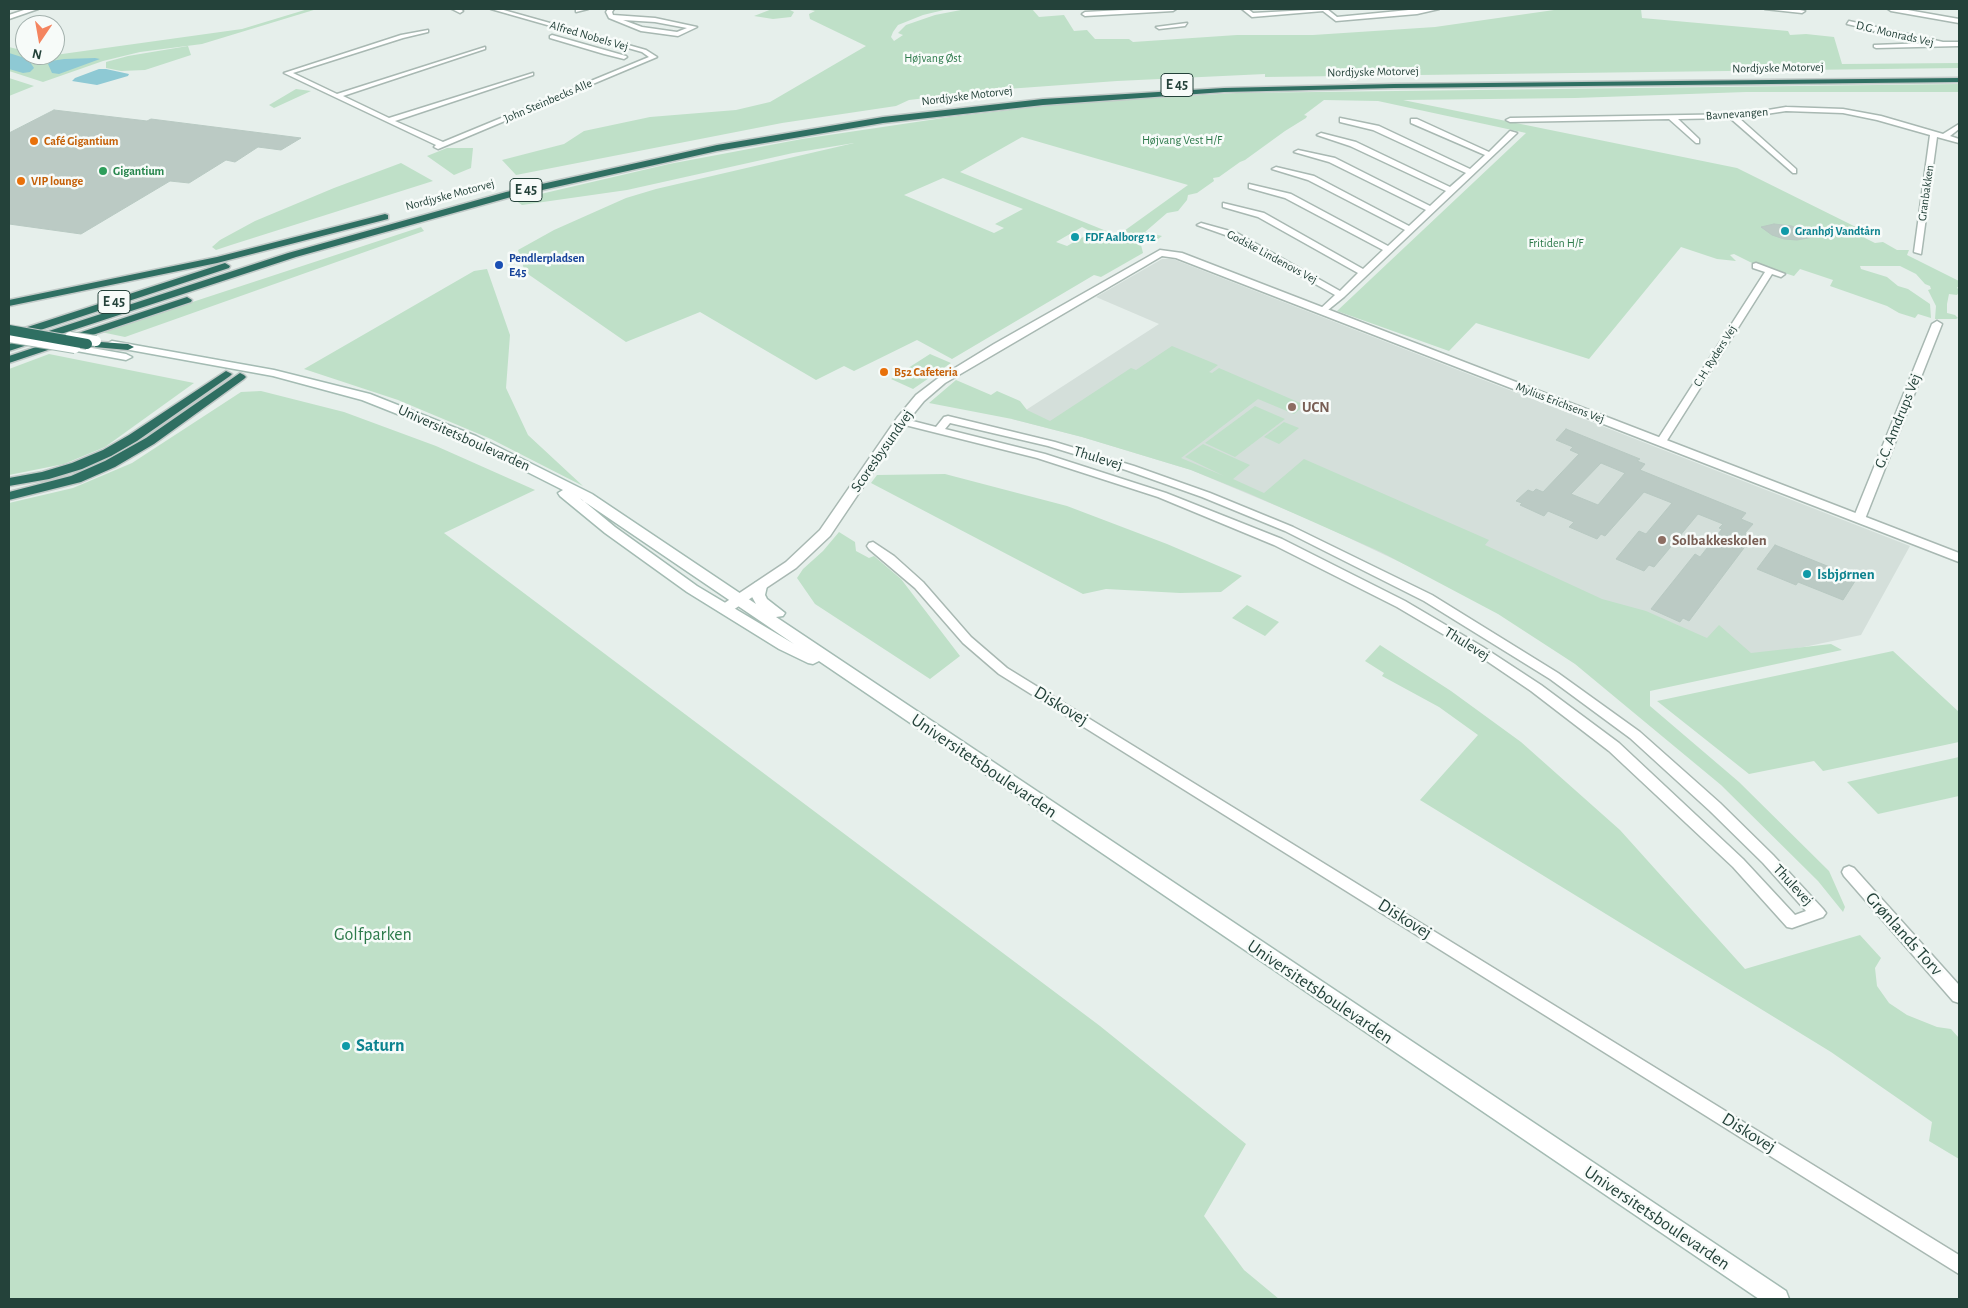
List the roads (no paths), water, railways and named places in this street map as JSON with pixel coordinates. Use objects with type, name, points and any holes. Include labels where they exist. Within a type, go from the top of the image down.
[{"type":"highway","name":"Nordjyske Motorvej","points":[[625,159],[734,137],[886,113],[1007,98],[1140,87],[1356,80],[1959,73]]},
{"type":"highway","name":"Nordjyske Motorvej","points":[[9,348],[292,255],[405,222],[576,178],[764,139],[957,111],[1070,99],[1179,92],[1376,86],[1959,80]]},
{"type":"highway","points":[[9,360],[315,256],[446,215],[549,188],[764,139]]},
{"type":"highway","name":"Nordjyske Motorvej","points":[[9,337],[228,265],[406,212],[567,172]]},
{"type":"highway","points":[[9,303],[218,260],[406,212]]},
{"type":"highway","points":[[9,309],[25,302],[76,288]]},
{"type":"highway","points":[[9,330],[91,343]]},
{"type":"highway","points":[[9,482],[44,476],[77,466],[107,453],[133,438],[226,374]]},
{"type":"highway","points":[[9,496],[53,486],[110,464],[150,441],[240,377]]},
{"type":"main road","points":[[9,16],[28,9]]},
{"type":"main road","points":[[9,16],[34,9]]},
{"type":"main road","points":[[1892,9],[1959,21]]},
{"type":"main road","name":"Mylius Erichsens Vej","points":[[1160,253],[1178,255],[1959,558]]},
{"type":"main road","name":"Scoresbysundvej","points":[[725,609],[794,561],[825,533],[900,421],[920,398],[941,381],[1014,336],[1160,253]]},
{"type":"main road","name":"Universitetsboulevarden","points":[[9,326],[91,343],[128,347],[304,379],[418,416],[528,466],[587,497],[1778,1299]]},
{"type":"main road","name":"Universitetsboulevarden","points":[[9,337],[293,386],[357,403],[466,444],[560,489],[610,530],[692,589],[784,644],[863,684]]},
{"type":"main road","points":[[610,530],[709,590],[740,600]]},
{"type":"main road","points":[[760,586],[758,595],[762,602],[787,620],[863,684]]},
{"type":"street","name":"Alfred Nobels Vej","points":[[494,9],[644,51],[654,57]]},
{"type":"street","points":[[611,9],[609,12],[611,17]]},
{"type":"street","points":[[1245,9],[1263,21]]},
{"type":"street","points":[[1252,15],[1324,9],[1334,19],[1436,9]]},
{"type":"street","points":[[1768,9],[1802,12]]},
{"type":"street","points":[[1085,14],[1149,10],[1179,17]]},
{"type":"street","points":[[655,20],[673,14]]},
{"type":"street","points":[[611,17],[655,20],[694,27],[678,34],[673,34],[641,29],[611,17]]},
{"type":"street","points":[[1159,27],[1179,17]]},
{"type":"street","name":"D.G. Monrads Vej","points":[[1849,23],[1942,44]]},
{"type":"street","name":"John Steinbecks Alle","points":[[426,31],[406,37],[403,36],[287,72],[390,120],[440,146],[654,57]]},
{"type":"street","points":[[552,37],[624,57]]},
{"type":"street","points":[[591,49],[608,42]]},
{"type":"street","name":"D.G. Monrads Vej","points":[[1876,46],[1959,44]]},
{"type":"street","points":[[337,96],[483,48]]},
{"type":"street","points":[[390,120],[530,74]]},
{"type":"street","name":"Bavnevangen","points":[[1510,120],[1732,116],[1798,108],[1828,109],[1878,118],[1959,141]]},
{"type":"street","points":[[1732,116],[1793,170]]},
{"type":"street","points":[[1671,117],[1696,141]]},
{"type":"street","points":[[1343,120],[1376,128],[1472,173]]},
{"type":"street","points":[[1414,121],[1490,155]]},
{"type":"street","points":[[1944,137],[1959,126]]},
{"type":"street","points":[[1323,311],[1513,133]]},
{"type":"street","name":"Granbakken","points":[[1918,252],[1934,134]]},
{"type":"street","points":[[1321,135],[1353,144],[1452,191]]},
{"type":"street","points":[[1298,152],[1332,160],[1432,210]]},
{"type":"street","points":[[1276,169],[1311,178],[1411,230]]},
{"type":"street","points":[[1252,186],[1288,196],[1389,250]]},
{"type":"street","name":"Godske Lindenovs Vej","points":[[1226,205],[1261,215],[1364,273]]},
{"type":"street","name":"Godske Lindenovs Vej","points":[[1201,225],[1234,234],[1341,294]]},
{"type":"street","points":[[1756,266],[1782,274]]},
{"type":"street","name":"C.H. Ryders Vej","points":[[1661,442],[1770,270]]},
{"type":"street","name":"G.C. Amdrups Vej","points":[[1859,519],[1937,324]]},
{"type":"street","name":"Thulevej","points":[[900,421],[1041,456],[1162,495],[1221,517],[1285,545],[1407,607],[1479,650],[1536,688],[1614,747],[1738,863],[1792,922],[1818,913],[1768,859],[1704,796],[1635,735],[1575,690],[1497,639],[1428,598],[1298,533],[1172,483],[1051,444],[948,418],[939,430]]},
{"type":"street","points":[[1041,456],[1051,444]]},
{"type":"street","points":[[1162,495],[1172,483]]},
{"type":"street","points":[[1285,545],[1298,533]]},
{"type":"street","name":"Diskovej","points":[[873,546],[890,558],[919,585],[967,640],[1003,671],[1959,1265]]},
{"type":"street","name":"Grønlands Torv","points":[[1849,872],[1959,996]]},
{"type":"water","points":[[9,53],[15,55],[15,65],[32,65],[34,68],[30,72],[23,73],[9,69]]},
{"type":"water","points":[[65,59],[100,59],[59,74],[52,73],[48,65],[65,65]]},
{"type":"water","points":[[99,69],[129,74],[128,76],[97,85],[72,81],[75,78]]},
{"type":"place","name":"Café Gigantium","points":[[34,141]]},
{"type":"place","name":"Gigantium","points":[[103,171]]},
{"type":"place","name":"VIP lounge","points":[[21,181]]},
{"type":"place","name":"Granhøj Vandtårn","points":[[1785,231]]},
{"type":"place","name":"FDF Aalborg 12","points":[[1075,237]]},
{"type":"place","name":"Pendlerpladsen E45","points":[[499,265]]},
{"type":"place","name":"B52 Cafeteria","points":[[884,372]]},
{"type":"place","name":"UCN","points":[[1292,407]]},
{"type":"place","name":"Solbakkeskolen","points":[[1662,540]]},
{"type":"place","name":"Isbjørnen","points":[[1807,574]]},
{"type":"place","name":"Saturn","points":[[346,1046]]},
{"type":"park label","name":"Højvang Øst","points":[[933,58]]},
{"type":"park label","name":"Højvang Vest H/F","points":[[1182,140]]},
{"type":"park label","name":"Fritiden H/F","points":[[1556,243]]},
{"type":"park label","name":"Golfparken","points":[[373,935]]}]
